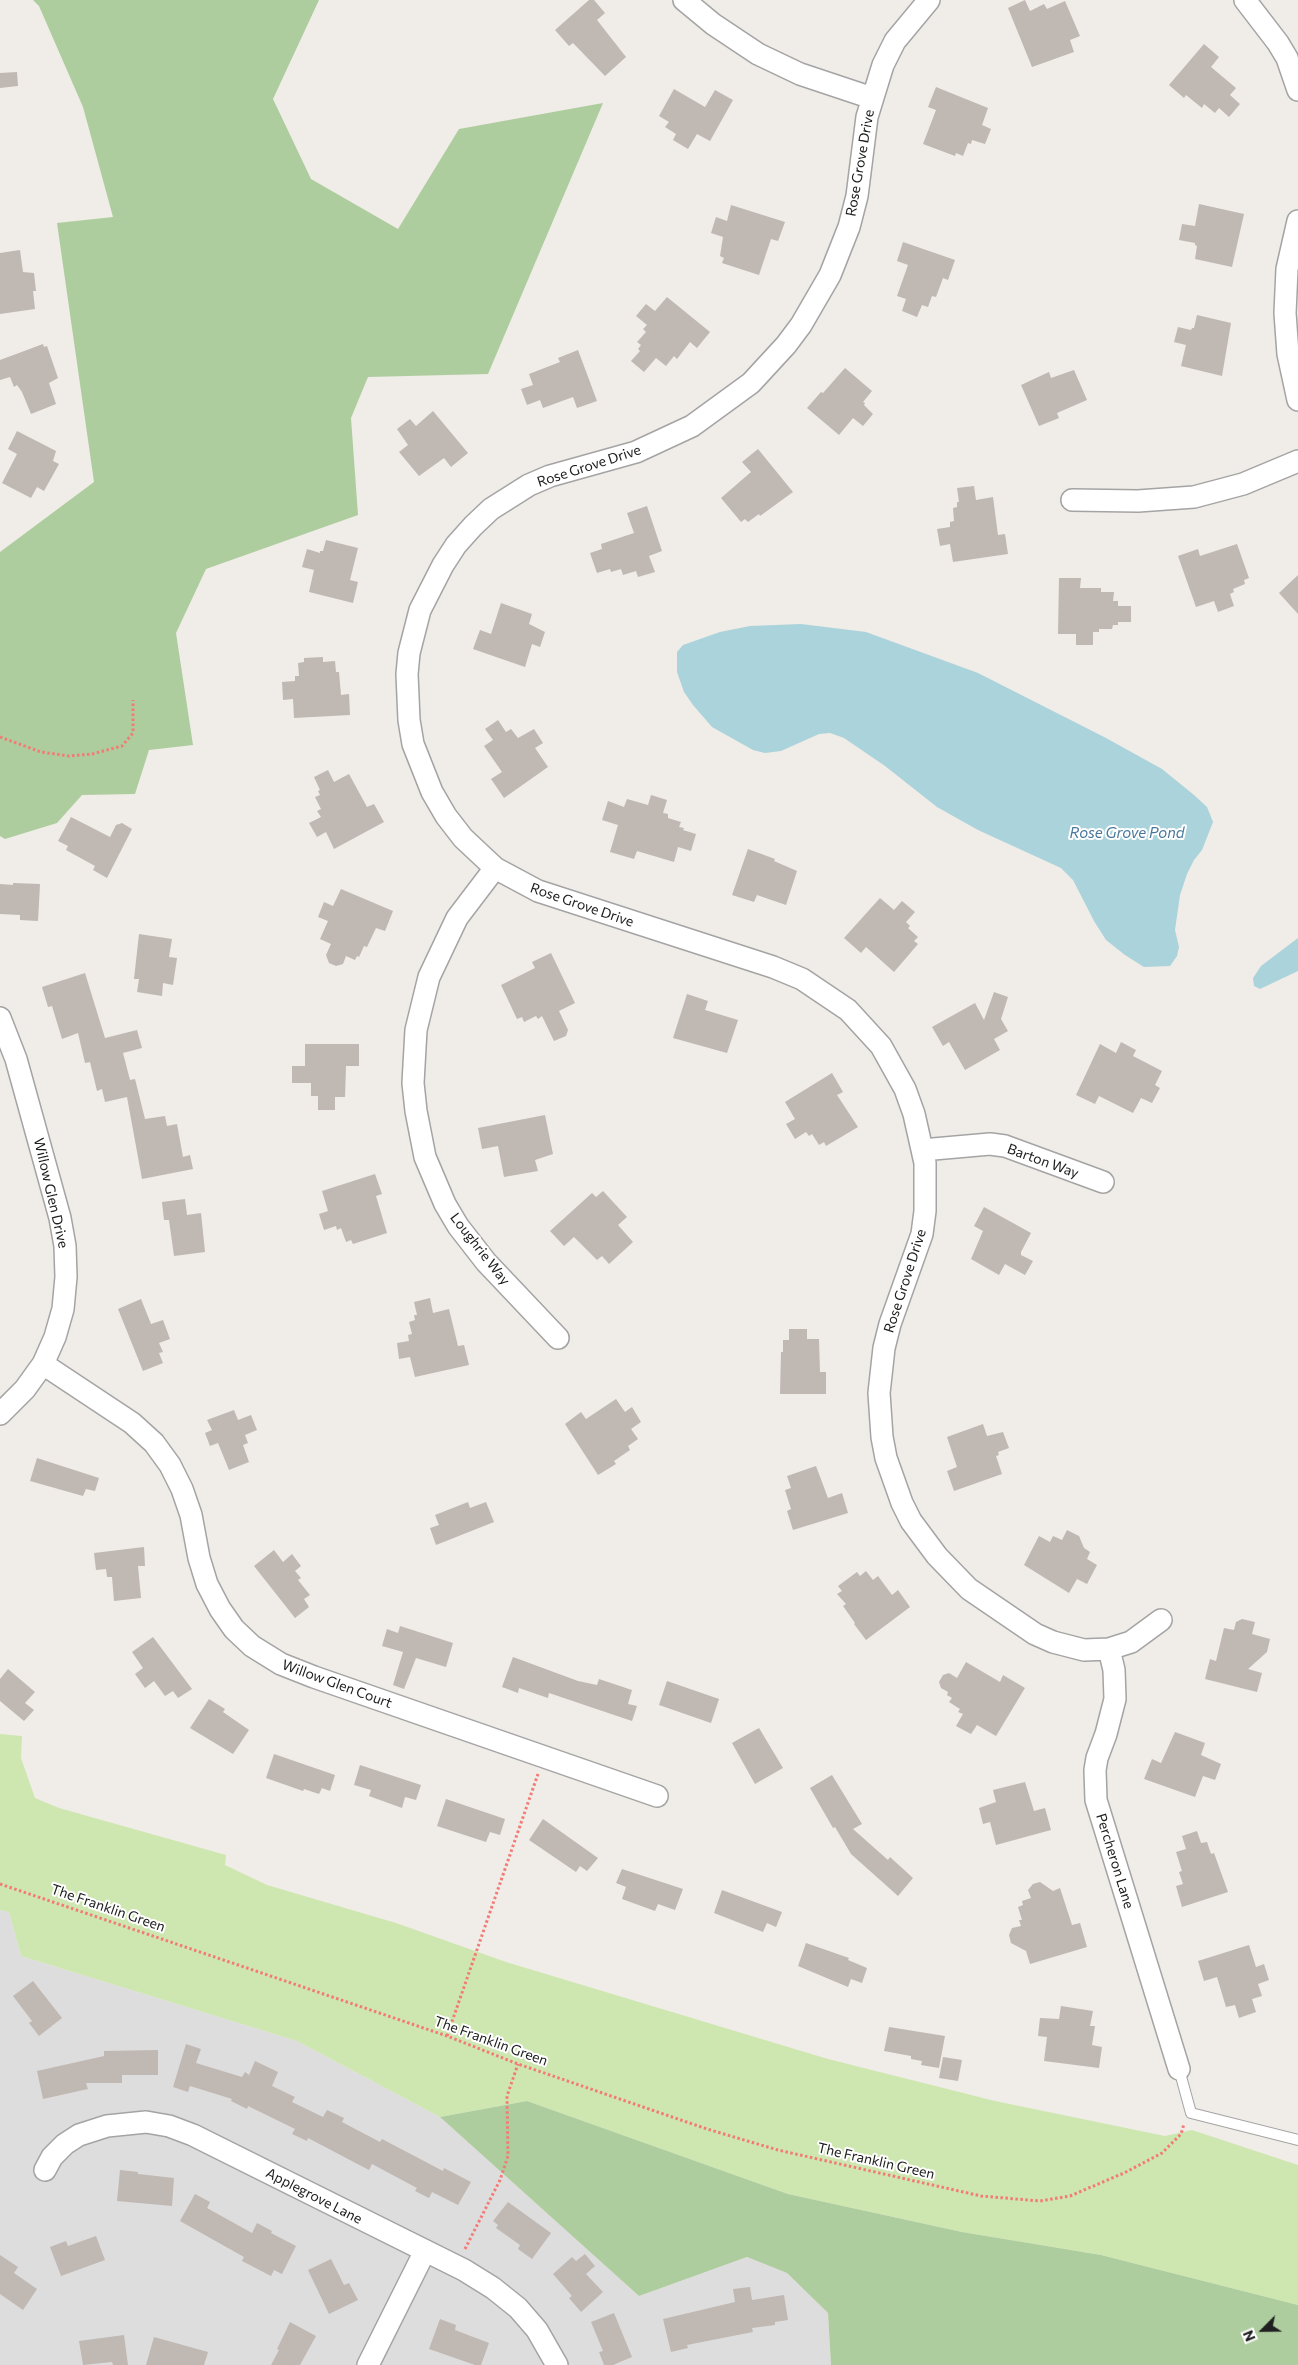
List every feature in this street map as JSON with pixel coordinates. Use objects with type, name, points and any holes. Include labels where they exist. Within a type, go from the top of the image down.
[{"type":"street","points":[[684,0],[713,24],[758,54],[800,74],[872,98]]},
{"type":"street","name":"Rose Grove Drive","points":[[929,0],[895,42],[882,65],[872,98],[857,196],[841,250],[818,299],[786,345],[768,366],[731,399],[674,436],[636,452],[550,476],[510,496],[491,509],[456,545],[430,586],[420,610],[409,652],[407,700],[413,744],[428,784],[446,816],[479,855],[495,868],[538,892],[773,967],[802,979],[827,994],[848,1010],[881,1046],[905,1089],[914,1114],[922,1150],[926,1186],[922,1234],[890,1324],[881,1369],[879,1393],[882,1437],[893,1478],[911,1520],[937,1556],[969,1589],[1034,1634],[1053,1642],[1084,1650],[1109,1649],[1131,1642],[1161,1620]]},
{"type":"street","points":[[1245,0],[1278,43],[1287,58],[1298,90]]},
{"type":"street","points":[[1298,222],[1287,269],[1285,313],[1287,344],[1298,400]]},
{"type":"street","points":[[1072,500],[1138,501],[1194,497],[1243,484],[1298,462]]},
{"type":"street","name":"Loughrie Way","points":[[495,868],[457,918],[429,977],[416,1030],[414,1083],[416,1111],[430,1172],[458,1226],[486,1262],[558,1338]]},
{"type":"street","name":"Willow Glen Drive","points":[[0,1018],[16,1059],[60,1218],[65,1246],[66,1277],[63,1309],[55,1337],[43,1364],[25,1389],[0,1414]]},
{"type":"street","name":"Barton Way","points":[[922,1150],[975,1144],[1005,1146],[1102,1182]]},
{"type":"street","name":"Willow Glen Court","points":[[43,1364],[132,1423],[154,1443],[170,1465],[182,1489],[191,1515],[199,1558],[207,1584],[220,1609],[234,1629],[252,1646],[281,1664],[314,1677],[657,1796]]},
{"type":"street","name":"Percheron Lane","points":[[1109,1649],[1114,1670],[1115,1698],[1095,1770],[1096,1800],[1179,2069]]},
{"type":"street","name":"Applegrove Lane","points":[[45,2170],[52,2157],[65,2144],[79,2135],[122,2123],[146,2122],[169,2126],[193,2135],[456,2266],[493,2288],[518,2308],[537,2330],[557,2365]]},
{"type":"street","points":[[368,2365],[425,2251]]},
{"type":"lane","points":[[1179,2069],[1191,2113],[1298,2140]]},
{"type":"path","points":[[0,737],[41,752],[69,756],[92,754],[122,746],[133,733],[133,700]]},
{"type":"path","points":[[447,2036],[544,1757]]},
{"type":"path","name":"The Franklin Green","points":[[0,1884],[447,2036],[518,2064],[697,2126],[778,2150],[981,2196],[1040,2201],[1070,2196],[1124,2173],[1162,2153],[1181,2134],[1185,2119]]},
{"type":"path","points":[[456,2266],[500,2180],[508,2156],[507,2096],[518,2064]]},
{"type":"shaded area","points":[[0,1910],[9,1912],[21,1956],[297,2041],[440,2117],[639,2296],[747,2257],[787,2273],[828,2313],[831,2365],[0,2365]]},
{"type":"green space","points":[[33,0],[319,0],[273,99],[311,179],[398,229],[459,129],[603,103],[488,374],[368,377],[351,418],[358,515],[206,569],[176,633],[193,745],[149,750],[135,794],[82,795],[57,823],[5,839],[0,836],[0,552],[94,482],[57,223],[113,217],[83,107],[39,6]]},
{"type":"green space","points":[[0,1734],[22,1736],[21,1758],[35,1798],[59,1808],[226,1855],[225,1865],[267,1885],[396,1923],[506,1962],[828,2059],[995,2101],[1165,2136],[1192,2130],[1298,2165],[1298,2305],[1101,2255],[962,2232],[788,2194],[527,2101],[440,2117],[297,2041],[21,1956],[9,1912],[0,1910]]},
{"type":"green space","points":[[527,2101],[788,2194],[962,2232],[1101,2255],[1298,2305],[1298,2365],[831,2365],[828,2313],[787,2273],[747,2257],[639,2296],[440,2117]]},
{"type":"water","name":"Rose Grove Pond","points":[[801,624],[866,632],[978,673],[1106,738],[1162,769],[1207,807],[1213,822],[1202,850],[1187,874],[1180,895],[1175,930],[1179,947],[1177,956],[1170,966],[1144,967],[1106,940],[1073,880],[1061,868],[978,830],[937,807],[885,766],[844,738],[830,733],[819,734],[781,751],[765,753],[753,750],[712,727],[684,692],[677,672],[677,652],[683,645],[720,632],[750,626]]},
{"type":"water","points":[[1298,938],[1298,971],[1260,989],[1254,986],[1253,978],[1261,966]]},
{"type":"building","points":[[589,0],[594,0],[605,13],[597,20],[626,57],[605,76],[573,43],[569,46],[555,30]]},
{"type":"building","points":[[1025,0],[1030,11],[1044,4],[1047,9],[1065,1],[1080,36],[1070,40],[1074,52],[1032,67],[1008,8]]},
{"type":"building","points":[[1204,44],[1219,57],[1211,67],[1236,88],[1230,95],[1240,104],[1229,117],[1219,108],[1215,113],[1204,104],[1202,108],[1186,95],[1184,98],[1169,85]]},
{"type":"building","points":[[17,72],[18,86],[0,88],[0,73]]},
{"type":"building","points":[[936,87],[988,108],[982,125],[991,129],[985,144],[972,140],[971,144],[968,143],[963,156],[956,153],[955,156],[923,144],[936,110],[928,107]]},
{"type":"building","points":[[674,89],[705,107],[715,90],[733,100],[710,141],[697,134],[688,149],[673,140],[676,134],[665,127],[669,122],[659,116]]},
{"type":"building","points":[[1199,204],[1244,214],[1232,267],[1195,259],[1197,246],[1195,243],[1179,240],[1182,224],[1195,226]]},
{"type":"building","points":[[731,205],[785,222],[778,241],[771,239],[759,275],[722,263],[724,258],[720,256],[723,237],[711,233],[716,217],[727,221]]},
{"type":"building","points":[[903,242],[955,260],[948,280],[943,278],[936,297],[932,296],[928,307],[922,305],[917,317],[902,311],[906,299],[897,296],[908,265],[897,261]]},
{"type":"building","points":[[20,250],[23,272],[34,273],[35,309],[0,314],[0,253]]},
{"type":"building","points":[[667,297],[710,332],[697,348],[690,342],[677,359],[674,356],[666,366],[656,358],[644,372],[631,361],[640,351],[638,349],[641,345],[637,342],[646,332],[643,329],[647,325],[636,316],[646,304],[655,311]]},
{"type":"building","points":[[1197,315],[1231,323],[1222,376],[1181,366],[1186,345],[1174,342],[1178,327],[1191,330],[1194,328]]},
{"type":"building","points":[[43,344],[44,347],[47,346],[58,378],[49,383],[56,404],[31,414],[22,392],[17,385],[14,387],[10,377],[0,380],[0,360]]},
{"type":"building","points":[[578,350],[597,401],[577,408],[573,397],[543,408],[540,400],[527,405],[521,389],[533,385],[529,374],[560,362],[558,358]]},
{"type":"building","points":[[845,368],[872,391],[863,402],[873,414],[863,426],[853,418],[839,435],[807,408]]},
{"type":"building","points":[[1074,370],[1087,400],[1057,413],[1059,418],[1039,426],[1021,385],[1049,372],[1051,378]]},
{"type":"building","points":[[433,411],[468,453],[451,467],[444,458],[419,476],[399,452],[408,445],[397,429],[410,419],[416,426]]},
{"type":"building","points":[[17,431],[56,451],[53,461],[59,464],[44,491],[37,487],[31,498],[2,483],[17,454],[8,449]]},
{"type":"building","points":[[758,449],[793,492],[760,516],[759,514],[748,522],[745,519],[741,522],[721,498],[751,472],[742,462]]},
{"type":"building","points":[[974,486],[976,500],[993,497],[998,535],[1005,534],[1008,554],[953,562],[950,544],[940,546],[937,529],[950,527],[950,522],[954,521],[953,508],[957,507],[957,502],[959,502],[957,488]]},
{"type":"building","points":[[647,506],[662,551],[649,556],[655,572],[638,577],[636,571],[623,575],[621,569],[611,572],[610,569],[597,573],[590,553],[602,549],[601,544],[634,533],[627,513]]},
{"type":"building","points":[[326,540],[358,548],[350,580],[358,582],[353,603],[309,592],[314,570],[302,567],[307,549],[320,553],[320,551],[323,551]]},
{"type":"building","points":[[1237,544],[1249,578],[1244,580],[1245,584],[1233,589],[1234,592],[1230,594],[1234,606],[1218,612],[1214,601],[1196,607],[1178,556],[1198,549],[1200,556]]},
{"type":"building","points":[[1298,575],[1298,614],[1279,593]]},
{"type":"building","points":[[1059,578],[1081,578],[1080,588],[1101,588],[1101,592],[1114,592],[1113,601],[1118,601],[1118,606],[1131,606],[1131,622],[1118,622],[1118,625],[1113,625],[1112,629],[1099,629],[1099,632],[1093,632],[1093,645],[1076,645],[1076,634],[1058,634]]},
{"type":"building","points":[[501,603],[532,614],[529,624],[545,632],[540,647],[532,644],[525,667],[473,649],[480,630],[491,634]]},
{"type":"building","points":[[323,657],[323,662],[335,661],[336,672],[339,672],[341,695],[349,694],[350,715],[294,718],[293,699],[283,700],[282,682],[295,681],[295,676],[299,676],[298,663],[304,662],[304,658]]},
{"type":"building","points":[[498,720],[506,732],[511,729],[518,738],[534,729],[543,743],[535,748],[548,767],[504,798],[491,779],[502,772],[484,746],[493,740],[485,729]]},
{"type":"building","points":[[328,770],[334,782],[349,774],[367,807],[374,804],[384,822],[334,849],[326,832],[317,837],[309,823],[321,817],[317,811],[321,809],[315,797],[320,795],[318,791],[320,790],[314,777]]},
{"type":"building","points":[[651,795],[667,800],[663,813],[668,814],[668,818],[681,822],[679,827],[684,828],[683,830],[696,834],[691,851],[678,847],[674,862],[637,851],[634,859],[610,852],[618,825],[602,820],[608,801],[624,807],[627,799],[648,805]]},
{"type":"building","points":[[71,817],[110,837],[116,825],[122,823],[132,829],[107,878],[93,870],[95,866],[66,850],[68,846],[58,841]]},
{"type":"building","points":[[748,849],[775,859],[774,861],[797,871],[786,905],[757,895],[754,902],[732,895]]},
{"type":"building","points":[[13,883],[40,884],[38,921],[20,920],[20,915],[0,914],[0,884],[13,885]]},
{"type":"building","points":[[341,889],[393,911],[385,931],[376,928],[367,947],[364,946],[359,957],[357,956],[355,960],[346,956],[343,964],[336,966],[329,963],[326,955],[331,944],[320,939],[328,921],[318,917],[324,902],[333,906]]},
{"type":"building","points":[[880,898],[894,910],[902,901],[915,912],[906,922],[910,926],[908,928],[918,937],[914,941],[918,944],[894,972],[866,947],[861,953],[844,938]]},
{"type":"building","points":[[139,934],[172,939],[169,957],[177,958],[173,985],[163,983],[162,996],[137,992],[139,979],[134,979]]},
{"type":"building","points":[[551,953],[575,1003],[559,1011],[568,1030],[566,1036],[554,1041],[542,1016],[538,1019],[536,1016],[524,1022],[522,1017],[517,1019],[501,985],[535,968],[532,962]]},
{"type":"building","points":[[85,973],[105,1038],[137,1030],[142,1048],[123,1053],[130,1080],[135,1079],[145,1119],[165,1116],[167,1126],[177,1124],[183,1157],[190,1155],[193,1169],[142,1179],[127,1097],[105,1102],[102,1089],[97,1091],[90,1062],[85,1063],[78,1033],[62,1039],[52,1006],[48,1007],[42,987]]},
{"type":"building","points":[[994,992],[1008,997],[1001,1019],[1008,1031],[994,1039],[1000,1050],[965,1070],[949,1042],[943,1046],[932,1027],[975,1003],[984,1020]]},
{"type":"building","points":[[687,994],[708,1001],[705,1010],[738,1020],[727,1053],[673,1038]]},
{"type":"building","points":[[1121,1042],[1136,1050],[1133,1056],[1162,1071],[1155,1085],[1160,1088],[1152,1103],[1141,1098],[1133,1113],[1099,1096],[1095,1104],[1076,1095],[1100,1044],[1116,1053]]},
{"type":"building","points":[[305,1044],[359,1044],[359,1066],[346,1066],[345,1097],[335,1097],[335,1110],[318,1110],[318,1096],[311,1096],[311,1083],[292,1083],[292,1066],[305,1066]]},
{"type":"building","points":[[832,1073],[843,1092],[837,1095],[858,1127],[826,1146],[824,1142],[819,1145],[812,1134],[809,1136],[806,1132],[795,1139],[786,1124],[795,1119],[785,1102]]},
{"type":"building","points":[[545,1115],[553,1154],[535,1160],[538,1171],[504,1177],[498,1146],[482,1149],[478,1128]]},
{"type":"building","points":[[375,1174],[382,1194],[376,1196],[387,1233],[353,1244],[351,1240],[346,1242],[341,1228],[337,1230],[336,1226],[324,1230],[319,1214],[328,1211],[322,1191]]},
{"type":"building","points":[[603,1191],[627,1217],[618,1225],[633,1242],[609,1264],[602,1256],[597,1260],[574,1237],[564,1246],[550,1231],[592,1193],[596,1197]]},
{"type":"building","points":[[185,1199],[187,1215],[201,1213],[205,1252],[174,1256],[169,1220],[164,1220],[162,1202]]},
{"type":"building","points":[[984,1207],[1031,1233],[1021,1252],[1021,1255],[1033,1261],[1025,1275],[1005,1264],[999,1275],[971,1259],[983,1231],[974,1226]]},
{"type":"building","points":[[430,1298],[433,1313],[449,1309],[458,1346],[464,1345],[469,1365],[415,1377],[410,1357],[399,1359],[397,1343],[409,1341],[408,1335],[412,1334],[409,1322],[415,1320],[414,1315],[417,1315],[414,1302]]},
{"type":"building","points":[[141,1299],[151,1324],[163,1320],[170,1339],[159,1343],[163,1352],[159,1353],[163,1363],[143,1371],[118,1309]]},
{"type":"building","points":[[789,1329],[807,1329],[807,1339],[819,1339],[820,1372],[826,1372],[826,1394],[780,1394],[781,1352],[783,1352],[783,1340],[789,1340]]},
{"type":"building","points":[[616,1399],[625,1412],[632,1407],[641,1422],[631,1429],[638,1439],[628,1446],[630,1450],[614,1461],[616,1464],[598,1475],[565,1424],[581,1412],[586,1419]]},
{"type":"building","points":[[234,1410],[238,1420],[251,1415],[257,1430],[245,1435],[248,1443],[243,1445],[249,1462],[229,1470],[218,1443],[210,1446],[205,1433],[212,1430],[207,1420]]},
{"type":"building","points":[[983,1424],[987,1436],[1003,1432],[1009,1448],[998,1452],[999,1455],[996,1456],[1002,1474],[954,1491],[947,1471],[957,1467],[947,1437]]},
{"type":"building","points":[[37,1458],[99,1478],[95,1491],[86,1489],[83,1496],[30,1481]]},
{"type":"building","points":[[816,1466],[828,1498],[842,1493],[848,1513],[793,1530],[787,1511],[791,1509],[785,1490],[791,1488],[787,1476]]},
{"type":"building","points":[[468,1502],[470,1508],[486,1502],[494,1522],[436,1545],[430,1528],[439,1525],[435,1515]]},
{"type":"building","points":[[1067,1530],[1079,1536],[1084,1548],[1090,1552],[1087,1559],[1097,1565],[1087,1584],[1077,1579],[1069,1593],[1024,1565],[1039,1536],[1050,1542],[1053,1536],[1062,1540]]},
{"type":"building","points":[[144,1547],[145,1566],[138,1566],[141,1598],[114,1601],[112,1577],[107,1577],[106,1569],[96,1570],[94,1553]]},
{"type":"building","points":[[274,1550],[283,1562],[292,1554],[301,1566],[295,1571],[301,1578],[298,1580],[310,1595],[304,1599],[309,1607],[295,1618],[254,1566]]},
{"type":"building","points":[[866,1571],[873,1580],[878,1576],[892,1595],[898,1590],[910,1607],[866,1640],[843,1606],[846,1604],[837,1594],[842,1591],[838,1586],[857,1572],[860,1576]]},
{"type":"building","points":[[1242,1619],[1255,1622],[1252,1634],[1270,1639],[1267,1652],[1248,1669],[1262,1673],[1257,1692],[1205,1679],[1210,1659],[1216,1661],[1224,1628],[1234,1630],[1236,1622]]},
{"type":"building","points":[[400,1626],[453,1643],[446,1667],[416,1658],[404,1689],[393,1685],[403,1652],[382,1646],[387,1629],[398,1633]]},
{"type":"building","points":[[153,1637],[192,1689],[178,1698],[173,1691],[165,1696],[154,1681],[145,1688],[135,1674],[143,1668],[132,1652]]},
{"type":"building","points":[[513,1657],[578,1681],[597,1685],[599,1679],[632,1690],[628,1704],[637,1706],[632,1721],[549,1693],[548,1698],[519,1688],[518,1693],[502,1687]]},
{"type":"building","points":[[966,1662],[1000,1682],[1003,1675],[1025,1688],[996,1736],[977,1725],[971,1734],[956,1726],[963,1714],[958,1712],[960,1709],[949,1702],[952,1698],[947,1695],[948,1692],[941,1688],[939,1682],[943,1675],[949,1673],[957,1678]]},
{"type":"building","points":[[8,1669],[35,1692],[25,1703],[34,1710],[24,1721],[0,1701],[0,1679]]},
{"type":"building","points":[[667,1681],[719,1699],[711,1723],[659,1705]]},
{"type":"building","points":[[209,1699],[225,1709],[223,1712],[249,1730],[233,1754],[190,1728]]},
{"type":"building","points":[[759,1728],[783,1768],[755,1784],[732,1743]]},
{"type":"building","points":[[1175,1732],[1205,1743],[1201,1755],[1221,1764],[1215,1780],[1203,1776],[1195,1797],[1144,1779],[1152,1759],[1161,1763]]},
{"type":"building","points":[[274,1754],[335,1775],[330,1791],[322,1788],[319,1794],[304,1789],[303,1791],[266,1778]]},
{"type":"building","points":[[360,1765],[421,1785],[416,1800],[405,1797],[402,1808],[369,1796],[371,1790],[354,1785]]},
{"type":"building","points":[[832,1775],[862,1824],[853,1829],[888,1860],[890,1857],[913,1878],[898,1896],[851,1854],[835,1827],[833,1828],[810,1788]]},
{"type":"building","points":[[1025,1782],[1034,1811],[1045,1808],[1051,1830],[996,1845],[990,1822],[983,1824],[979,1808],[996,1802],[993,1790]]},
{"type":"building","points":[[446,1799],[505,1819],[500,1835],[490,1832],[486,1842],[437,1826]]},
{"type":"building","points":[[543,1819],[598,1858],[587,1871],[580,1866],[576,1872],[529,1840]]},
{"type":"building","points":[[1197,1831],[1201,1843],[1207,1842],[1211,1854],[1214,1853],[1228,1892],[1182,1907],[1176,1886],[1183,1884],[1179,1872],[1182,1871],[1176,1852],[1186,1849],[1182,1836]]},
{"type":"building","points":[[622,1869],[683,1889],[675,1910],[658,1904],[655,1911],[622,1899],[626,1887],[616,1883]]},
{"type":"building","points":[[1040,1882],[1053,1891],[1060,1888],[1072,1925],[1080,1923],[1087,1947],[1030,1964],[1026,1951],[1011,1943],[1009,1935],[1012,1928],[1021,1926],[1019,1920],[1022,1920],[1018,1907],[1023,1905],[1022,1901],[1031,1898],[1028,1890],[1033,1884]]},
{"type":"building","points":[[722,1890],[782,1912],[776,1927],[767,1923],[763,1932],[714,1913]]},
{"type":"building","points":[[806,1943],[849,1958],[848,1960],[867,1968],[862,1983],[851,1979],[848,1987],[798,1966]]},
{"type":"building","points":[[1249,1945],[1256,1967],[1264,1964],[1269,1980],[1258,1984],[1262,1996],[1252,1999],[1256,2012],[1239,2018],[1235,2005],[1226,2007],[1217,1977],[1204,1981],[1198,1961]]},
{"type":"building","points":[[33,1981],[62,2018],[39,2036],[29,2023],[32,2021],[13,1996]]},
{"type":"building","points":[[1061,2006],[1093,2011],[1090,2026],[1095,2026],[1092,2045],[1102,2047],[1099,2068],[1044,2061],[1047,2037],[1038,2036],[1040,2018],[1059,2019]]},
{"type":"building","points":[[889,2027],[945,2036],[939,2068],[921,2065],[922,2061],[911,2059],[911,2056],[884,2051]]},
{"type":"building","points":[[186,2044],[201,2049],[196,2063],[242,2077],[245,2072],[249,2075],[255,2061],[278,2072],[272,2086],[295,2097],[292,2102],[323,2117],[327,2110],[344,2118],[342,2122],[380,2142],[382,2139],[443,2171],[444,2168],[471,2182],[458,2205],[432,2192],[429,2198],[415,2191],[417,2188],[372,2164],[369,2170],[308,2138],[307,2141],[292,2134],[295,2129],[248,2106],[247,2109],[231,2101],[232,2099],[190,2086],[188,2092],[173,2087]]},
{"type":"building","points":[[158,2050],[158,2075],[122,2075],[122,2083],[86,2083],[88,2089],[43,2099],[37,2071],[104,2056],[104,2051]]},
{"type":"building","points":[[943,2057],[962,2060],[958,2081],[939,2078]]},
{"type":"building","points":[[120,2170],[174,2178],[172,2206],[117,2201]]},
{"type":"building","points":[[195,2194],[210,2202],[207,2208],[252,2233],[257,2223],[272,2231],[271,2233],[296,2246],[282,2274],[274,2270],[271,2276],[242,2261],[244,2257],[180,2221]]},
{"type":"building","points":[[508,2202],[551,2233],[532,2259],[518,2249],[520,2245],[496,2228],[498,2225],[493,2221]]},
{"type":"building","points":[[96,2236],[105,2260],[61,2276],[50,2247],[66,2241],[68,2246]]},
{"type":"building","points":[[585,2254],[595,2266],[586,2274],[603,2292],[581,2312],[569,2298],[572,2296],[553,2274],[572,2257],[576,2261]]},
{"type":"building","points":[[0,2255],[18,2267],[14,2273],[37,2289],[23,2310],[0,2294]]},
{"type":"building","points":[[331,2259],[344,2285],[349,2283],[358,2300],[329,2314],[308,2270]]},
{"type":"building","points":[[750,2287],[752,2300],[784,2295],[788,2320],[775,2322],[775,2325],[752,2328],[753,2332],[687,2345],[688,2348],[671,2352],[663,2319],[735,2302],[733,2289]]},
{"type":"building","points":[[614,2313],[632,2357],[613,2365],[604,2365],[599,2352],[603,2351],[591,2322]]},
{"type":"building","points":[[440,2319],[456,2325],[455,2330],[489,2343],[481,2365],[475,2365],[429,2349]]},
{"type":"building","points":[[290,2322],[316,2336],[300,2365],[271,2365],[279,2350],[277,2349]]},
{"type":"building","points":[[124,2335],[128,2365],[113,2365],[112,2362],[83,2365],[79,2341]]},
{"type":"building","points":[[154,2337],[208,2352],[204,2365],[146,2365]]}]
